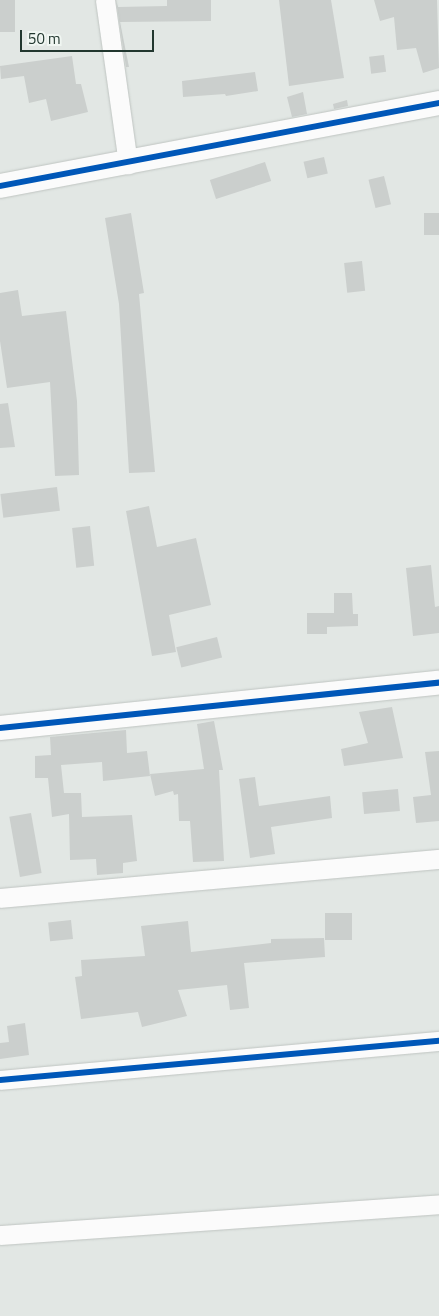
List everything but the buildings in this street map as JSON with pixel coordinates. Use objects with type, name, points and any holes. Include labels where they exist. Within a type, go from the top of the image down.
[{"type":"street","points":[[105,0],[128,164]]},
{"type":"street","points":[[0,186],[128,164],[439,102]]},
{"type":"street","points":[[0,728],[439,683]]},
{"type":"street","points":[[0,898],[439,859]]},
{"type":"street","points":[[0,1080],[439,1041]]},
{"type":"street","points":[[0,1235],[439,1204]]},
{"type":"cycle path","points":[[0,186],[439,103]]},
{"type":"cycle path","points":[[0,728],[439,683]]},
{"type":"cycle path","points":[[0,1080],[439,1041]]}]
